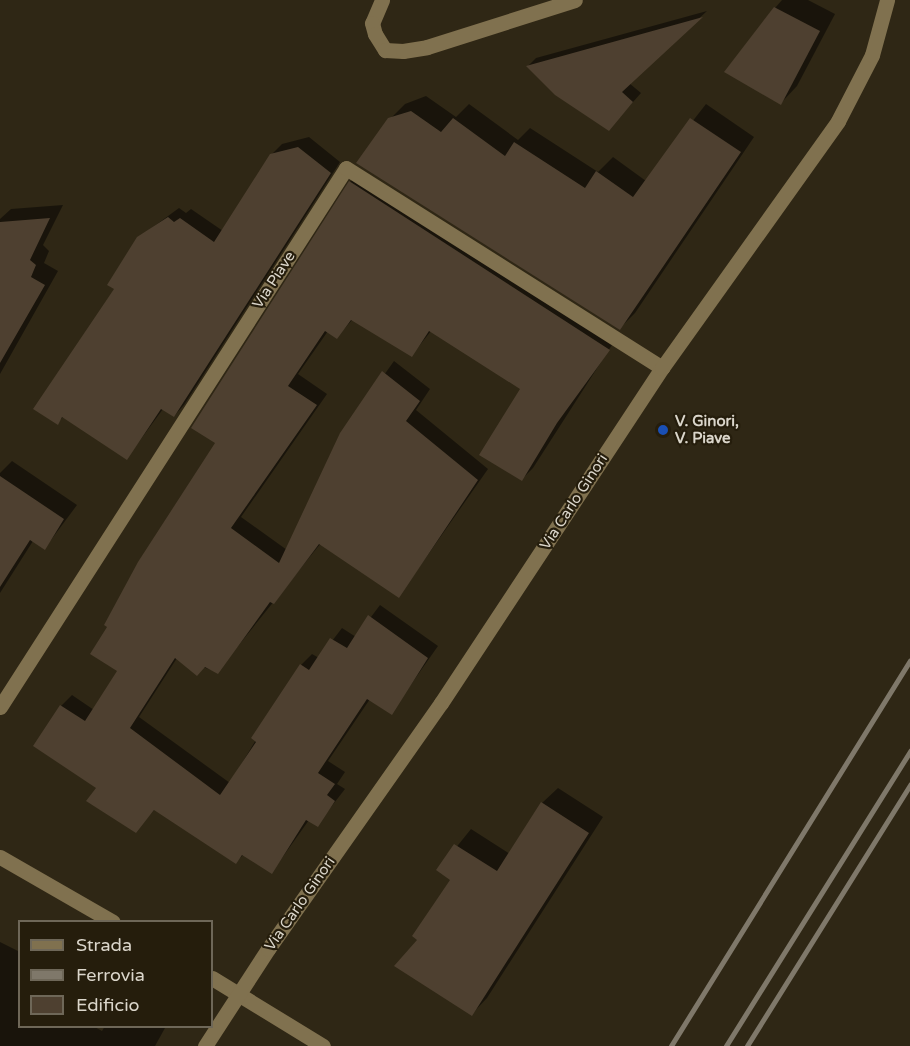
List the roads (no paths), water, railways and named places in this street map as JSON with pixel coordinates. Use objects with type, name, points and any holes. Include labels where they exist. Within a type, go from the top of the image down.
[{"type":"street","points":[[382,0],[372,23],[375,34],[385,50],[403,51],[427,48],[575,0]]},
{"type":"street","name":"Via Carlo Ginori","points":[[205,1046],[441,704],[662,368],[838,121],[872,55],[887,0]]},
{"type":"street","name":"Via Piave","points":[[0,707],[346,168],[662,368]]},
{"type":"street","points":[[0,856],[111,920]]},
{"type":"street","points":[[213,979],[323,1046]]},
{"type":"railway","points":[[671,1046],[910,661]]},
{"type":"railway","points":[[726,1046],[910,751]]},
{"type":"railway","points":[[747,1046],[910,785]]},
{"type":"place","name":"V. Ginori, V. Piave","points":[[663,430]]}]
